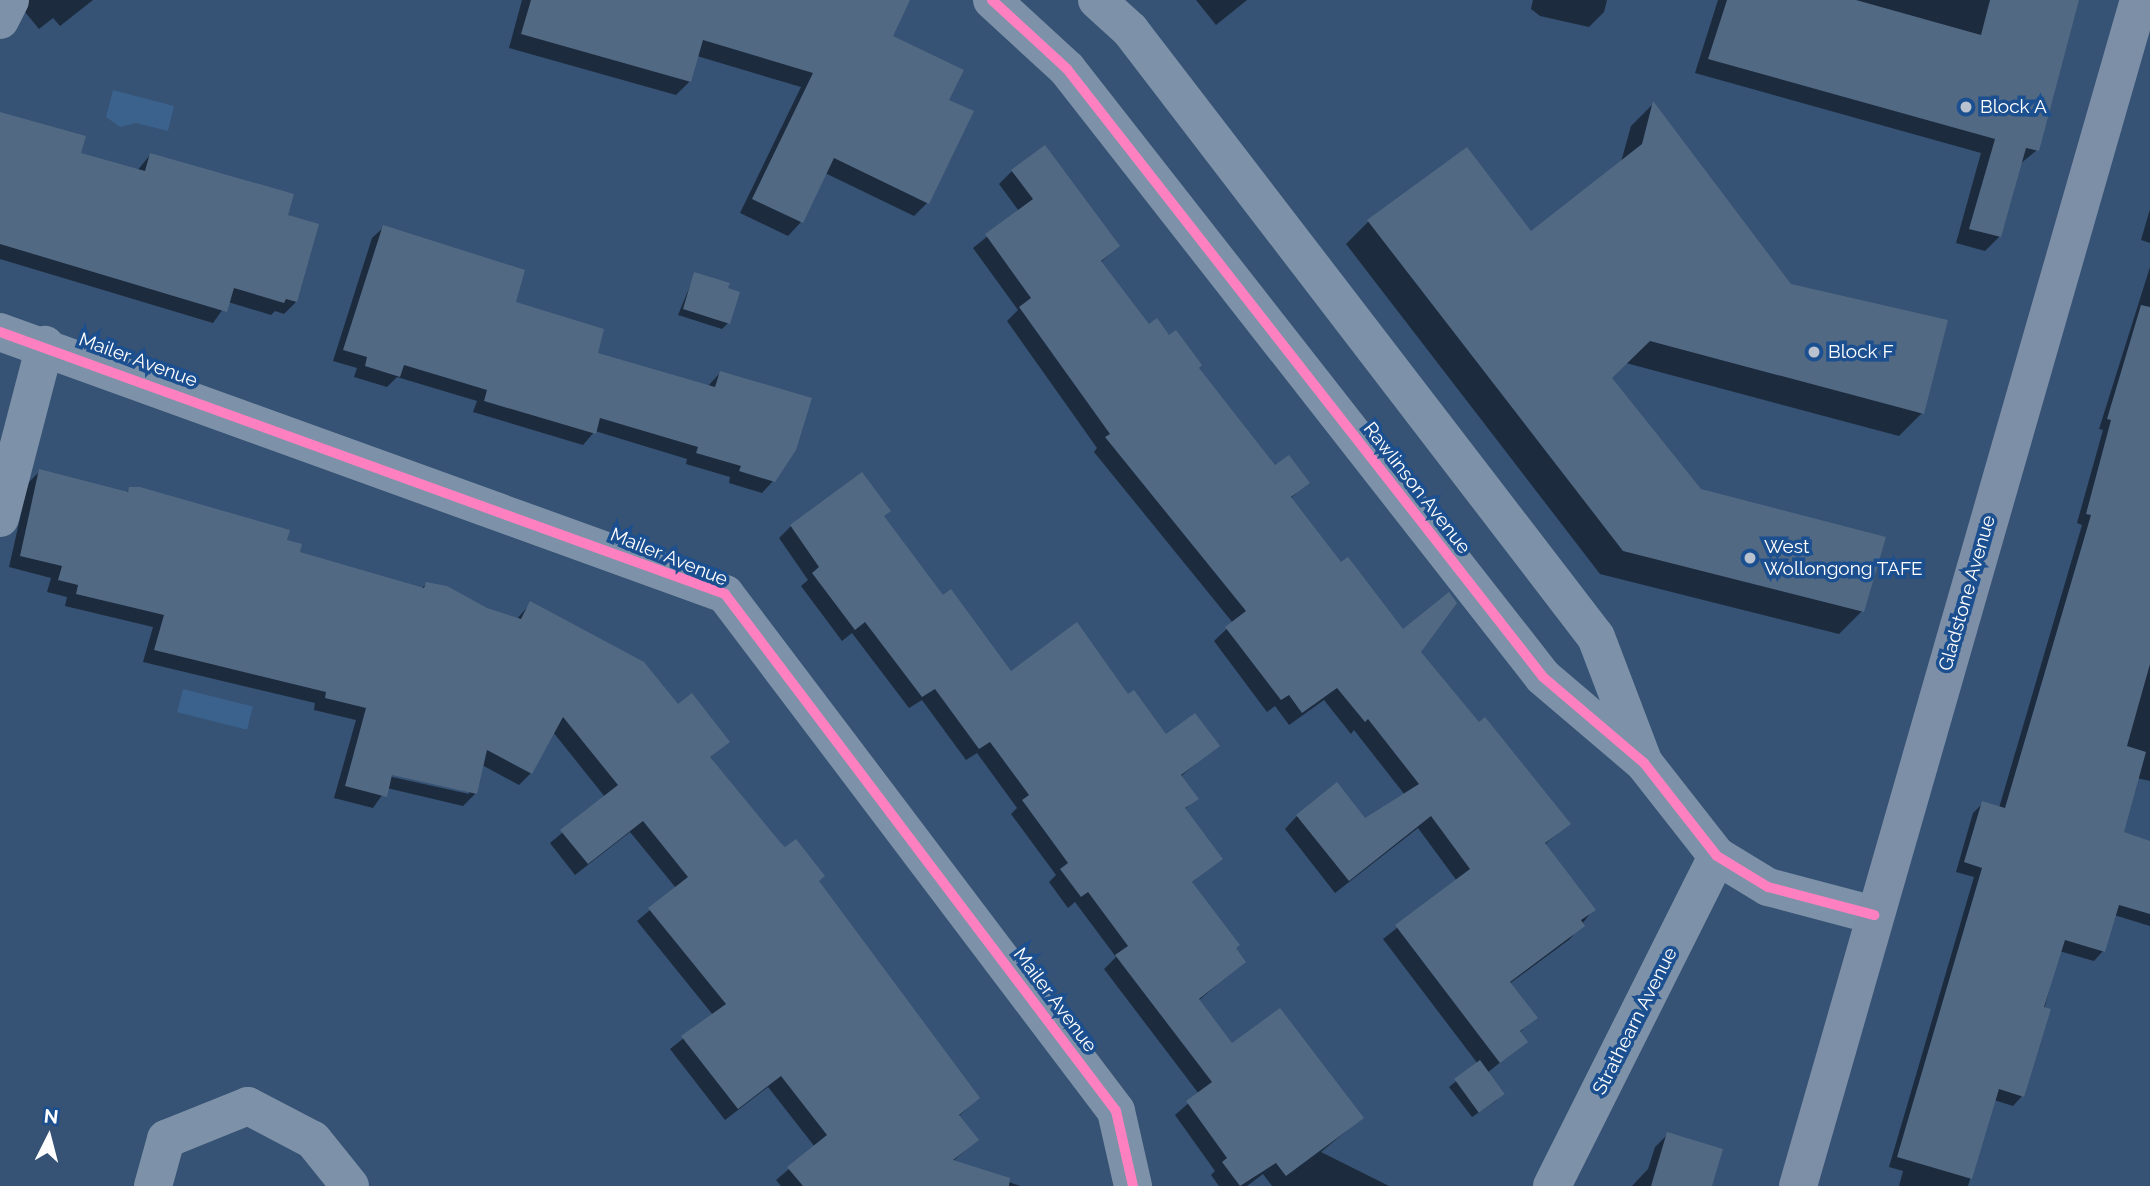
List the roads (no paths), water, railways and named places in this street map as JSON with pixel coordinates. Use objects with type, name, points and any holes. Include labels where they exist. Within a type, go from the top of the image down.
[{"type":"main road","name":"Gladstone Avenue","points":[[1797,1186],[2139,0]]},
{"type":"street","points":[[0,20],[10,0]]},
{"type":"street","name":"Rawlinson Avenue","points":[[992,0],[1067,69],[1543,677],[1644,763],[1717,856],[1768,887],[1874,915]]},
{"type":"street","name":"Rawlinson Avenue","points":[[1097,0],[1130,30],[1596,637],[1644,763]]},
{"type":"street","name":"Mailer Avenue","points":[[0,332],[45,345],[725,594],[1116,1111],[1133,1186]]},
{"type":"street","points":[[0,518],[45,345]]},
{"type":"street","name":"Strathearn Avenue","points":[[1552,1186],[1717,856]]},
{"type":"street","points":[[153,1186],[166,1139],[248,1106],[313,1140],[350,1186]]},
{"type":"water","points":[[113,90],[174,106],[168,131],[136,123],[120,127],[106,117]]},
{"type":"water","points":[[183,689],[253,706],[247,730],[177,712]]},
{"type":"place","name":"Block A","points":[[1966,107]]},
{"type":"place","name":"Block F","points":[[1814,352]]},
{"type":"place","name":"West Wollongong TAFE","points":[[1750,558]]}]
